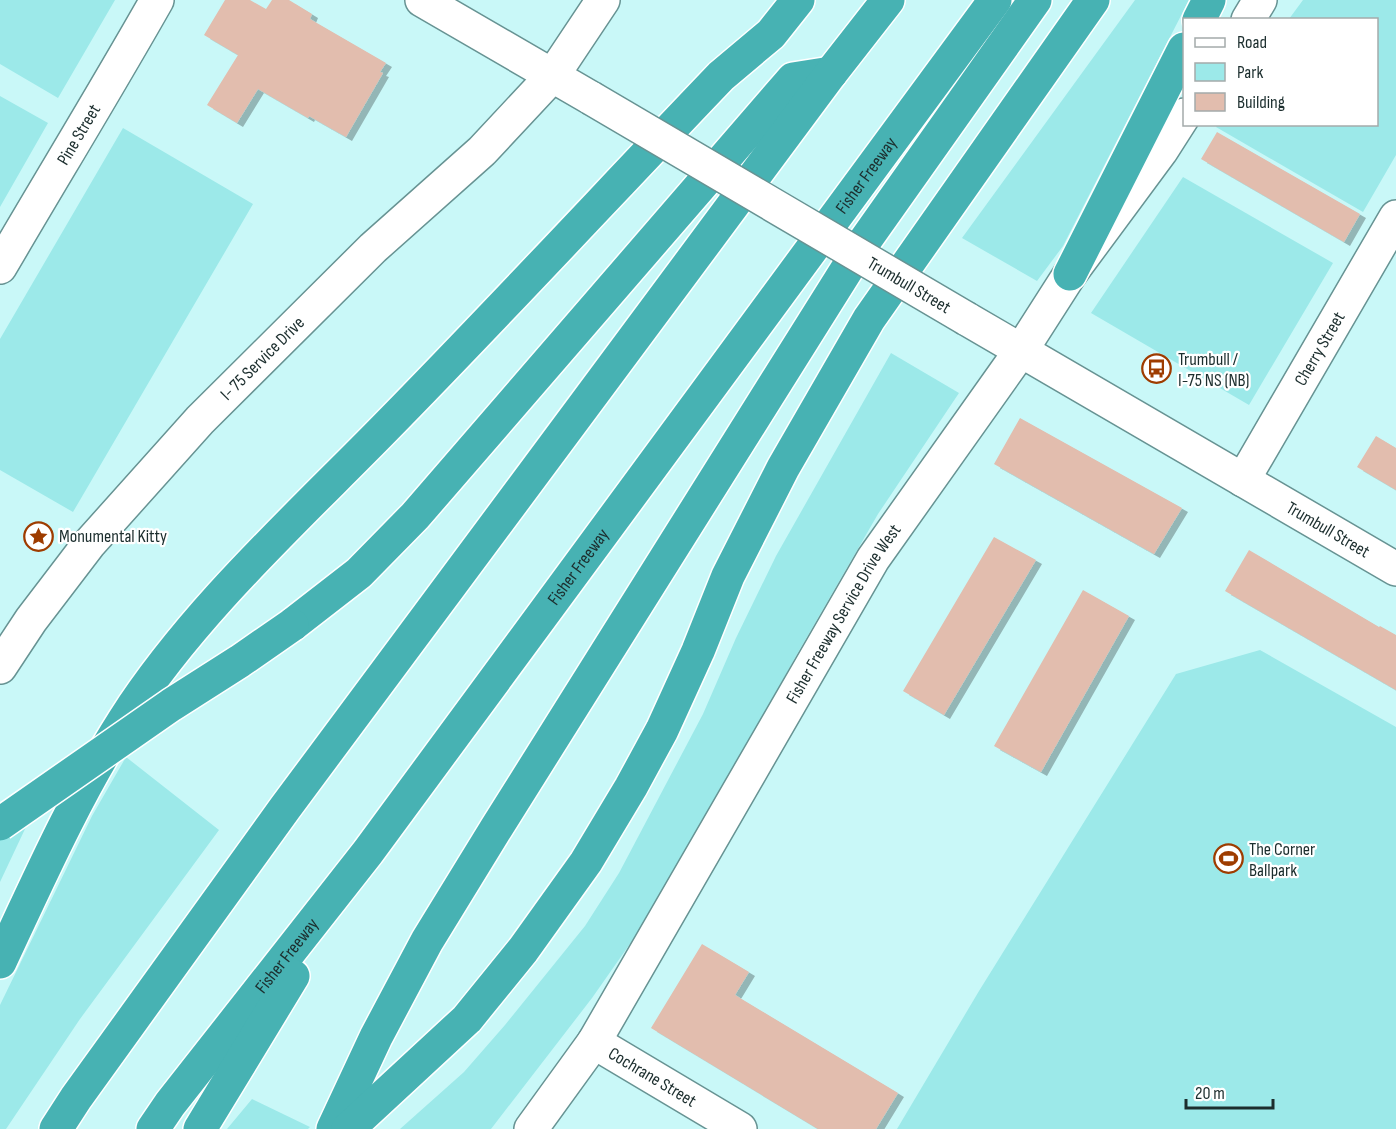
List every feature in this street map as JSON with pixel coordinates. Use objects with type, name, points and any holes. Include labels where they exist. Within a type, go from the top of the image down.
[{"type":"highway","points":[[721,75],[772,0]]},
{"type":"highway","points":[[0,962],[85,788],[124,720],[172,653],[246,570],[398,415],[721,75],[771,34],[798,0]]},
{"type":"highway","points":[[56,1129],[278,817],[831,73],[888,0]]},
{"type":"highway","name":"Fisher Freeway","points":[[153,1129],[170,1104],[368,852],[995,0]]},
{"type":"highway","points":[[333,1129],[376,1037],[445,912],[864,242],[1035,0]]},
{"type":"highway","points":[[348,1129],[454,1034],[523,950],[586,862],[631,788],[662,730],[698,651],[728,576],[783,468],[843,362],[882,300],[1093,0]]},
{"type":"highway","points":[[1200,18],[1209,0]]},
{"type":"highway","points":[[1070,274],[1183,53]]},
{"type":"highway","points":[[0,824],[171,705],[292,625],[359,573],[415,516],[793,79],[831,73]]},
{"type":"highway","points":[[201,1129],[368,852]]},
{"type":"street","name":"Pine Street","points":[[0,267],[157,0]]},
{"type":"street","name":"Trumbull Street","points":[[422,0],[1396,569]]},
{"type":"street","name":"I- 75 Service Drive","points":[[0,666],[31,620],[89,544],[200,420],[373,248],[482,151],[553,75],[603,0]]},
{"type":"street","points":[[1249,18],[1260,0]]},
{"type":"street","name":"Fisher Freeway Service Drive West","points":[[531,1129],[594,1042],[873,559],[1022,350],[1070,274],[1183,118]]},
{"type":"street","name":"Cherry Street","points":[[1242,480],[1396,218]]},
{"type":"street","name":"Cochrane Street","points":[[594,1042],[740,1129]]},
{"type":"green space","points":[[0,0],[115,0],[58,98],[0,64]]},
{"type":"green space","points":[[1135,0],[1189,0],[1063,246],[1037,281],[962,238]]},
{"type":"green space","points":[[1303,0],[1396,0],[1396,155],[1363,212],[1216,127],[1378,126],[1378,18],[1290,18]]},
{"type":"green space","points":[[0,96],[48,123],[0,207]]},
{"type":"green space","points":[[123,128],[253,204],[73,512],[0,470],[0,339]]},
{"type":"green space","points":[[1183,177],[1333,263],[1249,405],[1091,313]]},
{"type":"green space","points":[[891,353],[959,393],[878,514],[717,800],[639,931],[592,998],[491,1129],[400,1129],[464,1072],[505,1025],[585,926],[619,873],[703,714],[736,638],[776,556]]},
{"type":"green space","name":"The Corner Ballpark","points":[[1260,650],[1396,727],[1396,1129],[897,1129],[979,991],[1176,674]]},
{"type":"green space","points":[[126,757],[219,830],[80,1019],[6,1129],[0,1129],[0,1005],[92,816]]},
{"type":"green space","points":[[33,812],[0,882],[0,836]]},
{"type":"green space","points":[[252,1099],[310,1127],[308,1129],[227,1129]]},
{"type":"building","points":[[225,0],[250,0],[266,9],[272,0],[289,0],[312,14],[310,19],[386,63],[380,72],[383,73],[346,137],[258,89],[237,123],[207,105],[238,55],[204,35]]},
{"type":"building","points":[[1217,132],[1360,214],[1344,242],[1201,159]]},
{"type":"building","points":[[1020,418],[1182,508],[1154,554],[994,464]]},
{"type":"building","points":[[1376,436],[1396,448],[1396,490],[1357,467]]},
{"type":"building","points":[[994,537],[1036,560],[944,715],[903,691]]},
{"type":"building","points":[[1249,550],[1396,635],[1396,690],[1225,591]]},
{"type":"building","points":[[1083,590],[1129,616],[1041,772],[994,746]]},
{"type":"building","points":[[702,944],[749,972],[735,995],[898,1093],[876,1129],[818,1129],[651,1028]]},
{"type":"place","name":"Trumbull / I-75 NS (NB)","points":[[1157,369]]},
{"type":"place","name":"Monumental Kitty","points":[[38,536]]},
{"type":"place","name":"The Corner Ballpark","points":[[1228,859]]}]
